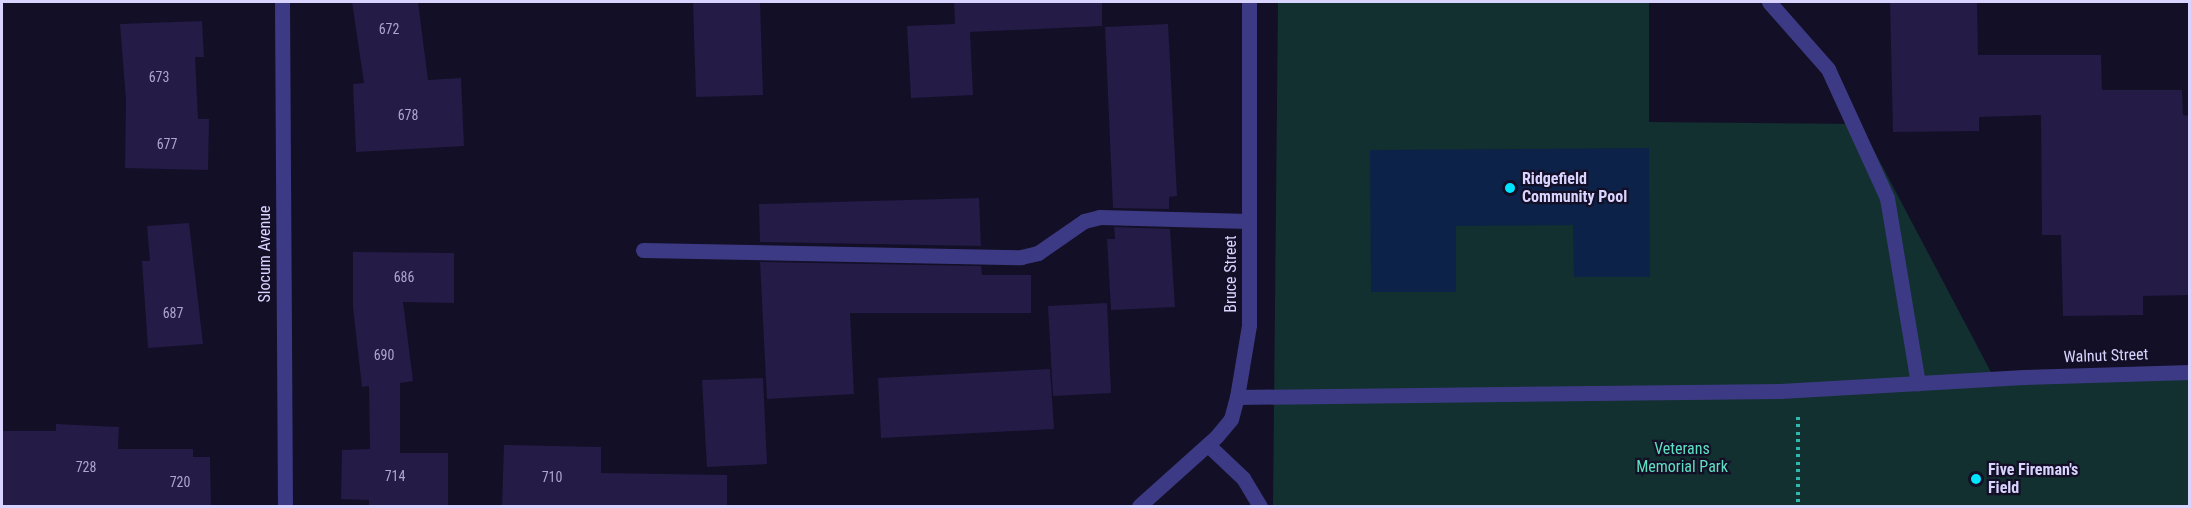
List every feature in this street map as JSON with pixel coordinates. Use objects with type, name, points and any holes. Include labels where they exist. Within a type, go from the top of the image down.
[{"type":"street","name":"Slocum Avenue","points":[[282,2],[285,507]]},
{"type":"street","name":"Bruce Street","points":[[1139,507],[1208,444],[1231,419],[1237,397],[1249,325],[1250,2]]},
{"type":"street","points":[[1769,2],[1828,69],[1887,198],[1918,383]]},
{"type":"street","points":[[643,250],[1021,257],[1038,253],[1084,221],[1100,218],[1249,221]]},
{"type":"street","name":"Walnut Street","points":[[1237,397],[1798,389],[2024,377],[2190,372]]},
{"type":"street","points":[[1208,444],[1243,478],[1260,507]]},
{"type":"path","points":[[1798,389],[1798,507]]},
{"type":"green space","name":"Veterans Memorial Park","points":[[1278,2],[1649,2],[1649,122],[1860,124],[1992,374],[2189,371],[2189,506],[1273,506]]},
{"type":"water","name":"Ridgefield Community Pool","points":[[1649,148],[1650,277],[1574,277],[1573,225],[1456,226],[1456,292],[1371,292],[1370,150]]},
{"type":"building","points":[[352,2],[418,2],[428,80],[461,78],[464,146],[356,152],[353,84],[364,83]]},
{"type":"building","points":[[693,2],[760,2],[763,95],[696,97]]},
{"type":"building","points":[[954,2],[1102,2],[1102,26],[970,32],[973,95],[911,98],[907,26],[955,24]]},
{"type":"building","points":[[1890,2],[1977,2],[1978,55],[2101,55],[2102,90],[2182,90],[2183,115],[2190,116],[2190,295],[2143,296],[2143,315],[2063,316],[2061,235],[2042,235],[2041,115],[1979,117],[1979,131],[1893,132]]},
{"type":"building","points":[[202,21],[204,57],[195,57],[198,119],[209,119],[208,170],[125,168],[126,100],[120,24]]},
{"type":"building","points":[[1168,24],[1177,196],[1169,197],[1169,209],[1113,208],[1105,27]]},
{"type":"building","points":[[979,198],[981,246],[760,242],[759,204]]},
{"type":"building","points":[[189,223],[203,344],[148,348],[142,261],[150,261],[147,226]]},
{"type":"building","points":[[1114,227],[1170,229],[1175,307],[1111,310],[1107,239],[1115,239]]},
{"type":"building","points":[[353,252],[454,253],[454,303],[403,302],[413,381],[400,383],[400,453],[448,453],[448,507],[369,507],[369,500],[341,499],[342,450],[370,449],[369,386],[362,387],[353,307]]},
{"type":"building","points":[[760,262],[981,266],[982,275],[1031,275],[1031,313],[850,313],[854,394],[767,399]]},
{"type":"building","points":[[1107,303],[1111,393],[1053,396],[1048,306]]},
{"type":"building","points":[[1050,369],[1054,429],[881,438],[878,378]]},
{"type":"building","points":[[763,378],[767,464],[707,467],[702,380]]},
{"type":"building","points":[[56,424],[119,427],[118,449],[193,449],[193,457],[210,457],[211,507],[2,507],[2,431],[56,431]]},
{"type":"building","points":[[504,445],[601,447],[601,473],[727,475],[727,507],[502,507]]},
{"type":"place","name":"Ridgefield Community Pool","points":[[1510,188]]},
{"type":"place","name":"Five Fireman's Field","points":[[1976,479]]}]
